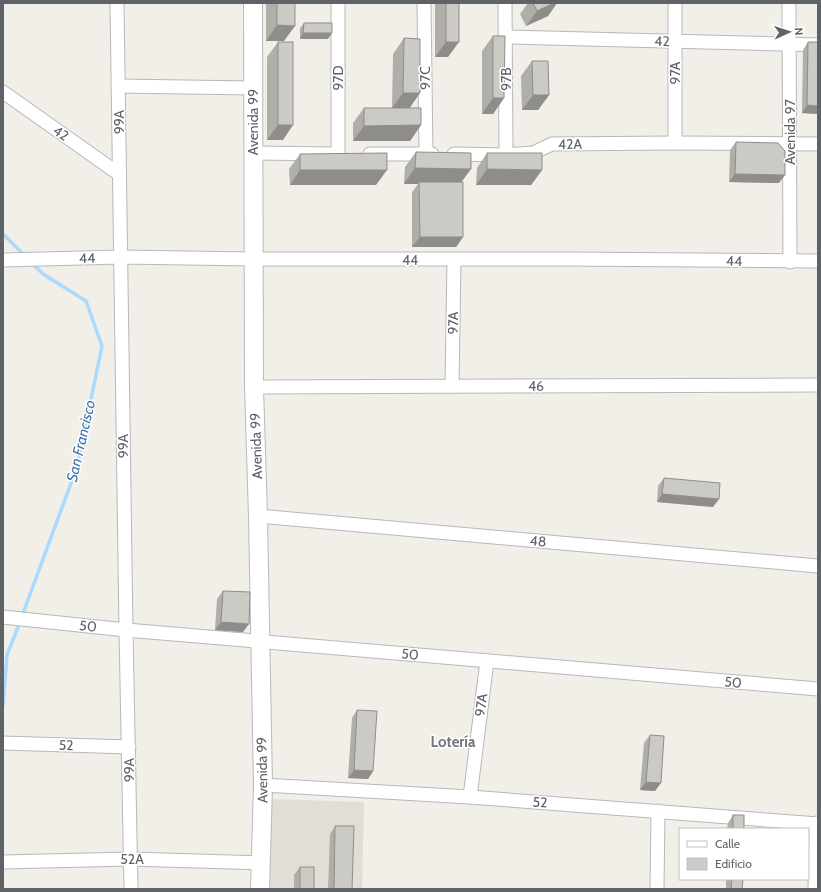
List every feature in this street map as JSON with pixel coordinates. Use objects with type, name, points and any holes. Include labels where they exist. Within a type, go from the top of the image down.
[{"type":"street","name":"99A","points":[[117,3],[131,889]]},
{"type":"street","name":"Avenida 99","points":[[252,3],[254,387],[258,516],[262,785],[260,889]]},
{"type":"street","name":"97D","points":[[338,3],[338,154]]},
{"type":"street","name":"97C","points":[[424,3],[426,154]]},
{"type":"street","name":"97B","points":[[506,3],[506,155]]},
{"type":"street","name":"97A","points":[[675,3],[675,143]]},
{"type":"street","name":"Avenida 97","points":[[789,3],[790,262]]},
{"type":"street","name":"42","points":[[506,37],[818,45]]},
{"type":"street","points":[[118,86],[252,88]]},
{"type":"street","name":"42","points":[[3,92],[119,174]]},
{"type":"street","name":"42A","points":[[253,153],[506,155],[533,153],[552,144],[818,144]]},
{"type":"street","name":"44","points":[[3,260],[121,257],[253,259],[818,261]]},
{"type":"street","name":"97A","points":[[452,386],[454,260]]},
{"type":"street","name":"46","points":[[254,387],[818,385]]},
{"type":"street","name":"48","points":[[258,516],[818,566]]},
{"type":"street","name":"50","points":[[8,618],[126,630],[259,640],[818,689]]},
{"type":"street","name":"97A","points":[[470,797],[487,661]]},
{"type":"street","name":"52","points":[[5,743],[129,747]]},
{"type":"street","name":"52","points":[[262,785],[470,797],[817,824]]},
{"type":"street","points":[[657,889],[658,811]]},
{"type":"street","points":[[815,889],[817,824]]},
{"type":"street","name":"52A","points":[[3,862],[130,859],[261,863]]},
{"type":"shaded area","points":[[271,799],[364,802],[362,889],[269,889]]},
{"type":"building","points":[[277,3],[295,3],[295,26],[277,25]]},
{"type":"building","points":[[446,3],[459,3],[459,42],[446,42]]},
{"type":"building","points":[[533,3],[554,3],[537,11]]},
{"type":"building","points":[[304,23],[332,23],[332,33],[303,33]]},
{"type":"building","points":[[493,36],[505,36],[504,98],[493,98]]},
{"type":"building","points":[[404,38],[420,39],[420,93],[403,93]]},
{"type":"building","points":[[278,42],[293,42],[293,125],[278,125]]},
{"type":"building","points":[[808,42],[818,42],[818,106],[807,105]]},
{"type":"building","points":[[532,61],[548,61],[549,95],[533,95]]},
{"type":"building","points":[[364,108],[421,108],[421,125],[364,126]]},
{"type":"building","points":[[736,142],[778,143],[785,151],[785,175],[735,174]]},
{"type":"building","points":[[416,152],[471,153],[471,169],[415,168]]},
{"type":"building","points":[[387,153],[387,170],[300,170],[300,154]]},
{"type":"building","points":[[487,153],[542,153],[542,170],[487,169]]},
{"type":"building","points":[[419,182],[463,182],[463,237],[420,237]]},
{"type":"building","points":[[664,478],[720,483],[719,499],[662,494]]},
{"type":"building","points":[[223,591],[250,592],[249,624],[221,622]]},
{"type":"building","points":[[357,710],[377,711],[373,771],[354,770]]},
{"type":"building","points":[[650,735],[664,736],[661,783],[646,782]]},
{"type":"building","points":[[733,815],[744,815],[744,828],[733,828]]},
{"type":"building","points":[[335,826],[354,826],[352,889],[334,889]]},
{"type":"building","points":[[300,867],[314,867],[314,889],[300,889]]},
{"type":"building","points":[[732,880],[743,880],[742,889],[731,889]]},
{"type":"waterway","name":"San Francisco","points":[[3,234],[25,256]]},
{"type":"waterway","name":"San Francisco","points":[[22,616],[77,467],[102,346],[86,301],[43,274],[31,262]]},
{"type":"waterway","name":"San Francisco","points":[[3,705],[7,655],[20,622]]},
{"type":"district","name":"Lotería","points":[[453,742]]}]
